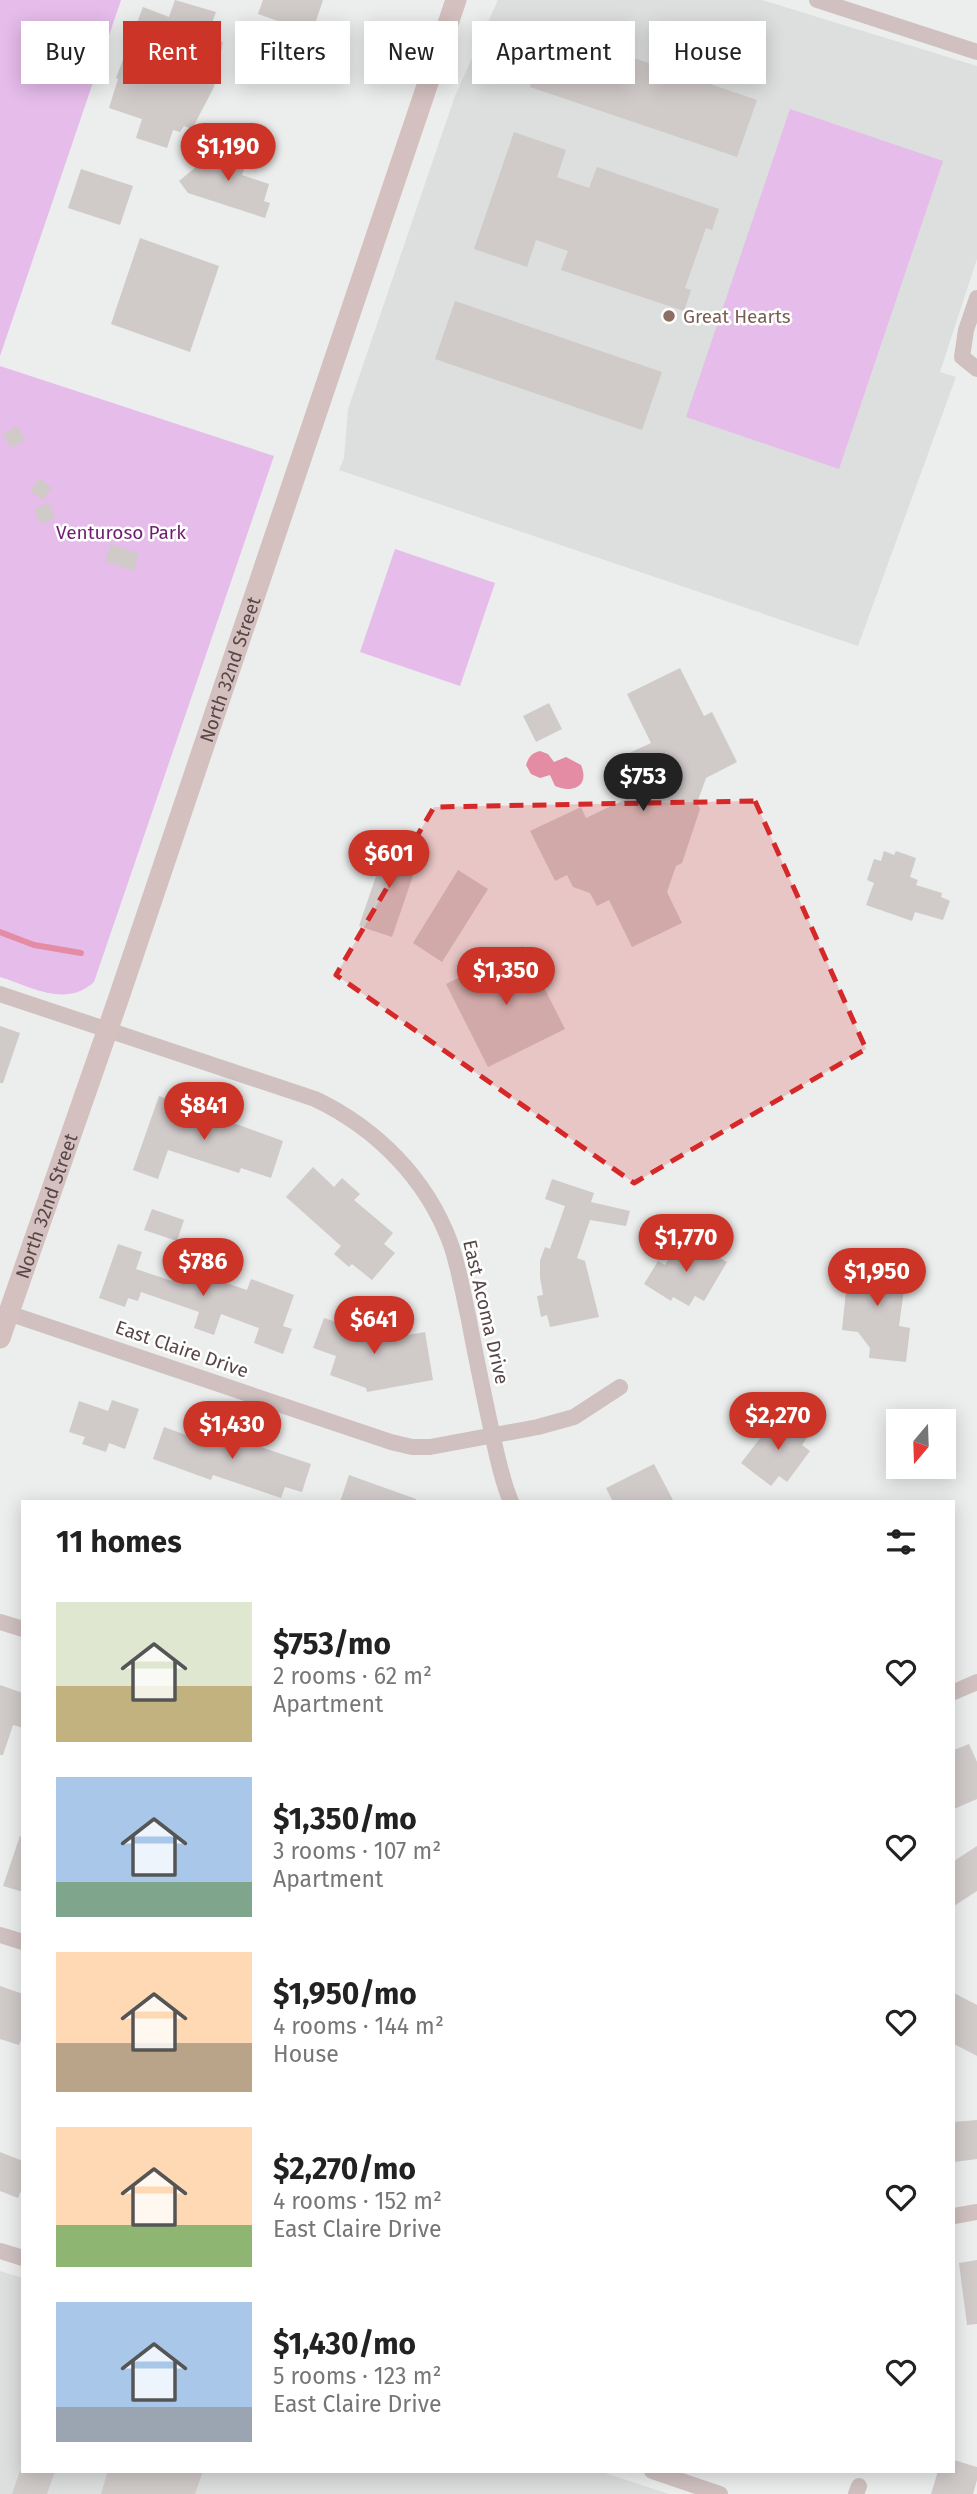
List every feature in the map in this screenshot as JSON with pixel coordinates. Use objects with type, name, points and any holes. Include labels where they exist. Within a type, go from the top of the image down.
[{"type":"main road","name":"North 32nd Street","points":[[0,1338],[108,1029],[456,0]]},
{"type":"street","points":[[817,0],[977,51]]},
{"type":"street","points":[[977,298],[962,357],[977,369]]},
{"type":"street","name":"East Acoma Drive","points":[[0,994],[315,1099],[337,1109],[390,1150],[422,1189],[450,1243],[460,1276],[493,1436],[510,1500]]},
{"type":"street","name":"East Claire Drive","points":[[8,1313],[412,1447],[430,1447],[493,1436],[574,1417],[620,1387]]},
{"type":"street","points":[[0,1622],[21,1628]]},
{"type":"street","points":[[955,1692],[977,1682]]},
{"type":"street","points":[[0,1935],[21,1941]]},
{"type":"street","points":[[955,2216],[977,2212]]},
{"type":"street","points":[[0,2251],[21,2257]]},
{"type":"street","points":[[658,2473],[720,2494]]},
{"type":"highlighted area","points":[[755,801],[866,1049],[634,1183],[336,975],[434,807]]},
{"type":"shaded area","name":"Great Hearts","points":[[498,0],[762,0],[977,66],[977,259],[940,372],[956,377],[858,646],[339,470],[344,458],[348,409],[455,96],[472,58],[472,84],[635,84],[635,21],[489,21]]},
{"type":"shaded area","points":[[540,751],[548,754],[554,762],[566,757],[581,765],[581,783],[574,788],[562,788],[555,786],[550,775],[540,778],[531,774],[527,762],[531,755]]},
{"type":"shaded area","points":[[0,2271],[21,2277],[21,2473],[605,2473],[669,2494],[0,2494]]},
{"type":"green space","points":[[0,0],[121,0],[109,35],[109,21],[21,21],[21,84],[92,84],[0,356]]},
{"type":"green space","points":[[790,109],[943,161],[839,469],[686,417]]},
{"type":"green space","name":"Venturoso Park","points":[[0,366],[274,456],[94,982],[72,994],[48,993],[0,977]]},
{"type":"green space","points":[[395,549],[495,583],[460,686],[360,652]]},
{"type":"building","points":[[175,0],[216,12],[213,21],[138,21],[143,7],[169,17]]},
{"type":"building","points":[[263,0],[323,0],[316,21],[278,21],[258,14]]},
{"type":"building","points":[[635,58],[649,63],[649,84],[710,84],[757,100],[737,157],[530,87],[531,84],[635,84]]},
{"type":"building","points":[[123,60],[123,84],[215,84],[192,129],[184,126],[180,132],[173,130],[167,148],[136,138],[142,119],[109,108],[118,79],[116,78]]},
{"type":"building","points":[[514,132],[566,150],[557,177],[589,188],[597,167],[719,209],[712,230],[706,228],[685,288],[691,290],[684,311],[561,270],[568,251],[536,240],[527,267],[474,249]]},
{"type":"building","points":[[224,148],[249,156],[242,175],[269,184],[264,201],[270,203],[265,218],[188,193],[179,181]]},
{"type":"building","points":[[81,169],[133,186],[120,225],[68,208]]},
{"type":"building","points":[[140,238],[219,266],[190,352],[111,324]]},
{"type":"building","points":[[455,301],[662,372],[642,430],[435,359]]},
{"type":"building","points":[[17,426],[25,440],[11,448],[3,434]]},
{"type":"building","points":[[39,478],[52,488],[43,500],[30,491]]},
{"type":"building","points":[[49,503],[55,518],[40,524],[34,509]]},
{"type":"building","points":[[111,544],[139,554],[134,571],[105,561]]},
{"type":"building","points":[[680,668],[704,716],[712,712],[737,762],[706,778],[697,803],[700,809],[682,863],[676,866],[667,892],[682,923],[632,947],[609,900],[597,906],[590,893],[573,887],[567,875],[555,881],[530,831],[581,807],[586,818],[632,796],[614,760],[651,743],[627,694]]},
{"type":"building","points":[[549,703],[562,729],[536,742],[523,716]]},
{"type":"building","points":[[387,844],[420,855],[392,937],[359,926]]},
{"type":"building","points":[[884,851],[894,855],[896,851],[916,858],[910,877],[918,880],[916,885],[942,893],[941,897],[950,901],[943,920],[915,912],[912,921],[866,905],[874,883],[867,880],[874,859],[881,861]]},
{"type":"building","points":[[458,870],[488,889],[442,962],[413,943]]},
{"type":"building","points":[[523,946],[565,1029],[488,1067],[446,984]]},
{"type":"building","points":[[0,1026],[20,1033],[3,1083],[0,1083]]},
{"type":"building","points":[[159,1096],[283,1141],[271,1178],[241,1168],[239,1173],[168,1150],[158,1179],[133,1170]]},
{"type":"building","points":[[313,1167],[334,1187],[342,1178],[360,1194],[354,1200],[393,1233],[384,1244],[395,1253],[372,1280],[352,1264],[349,1267],[334,1254],[341,1246],[286,1197]]},
{"type":"building","points":[[552,1179],[594,1193],[591,1202],[630,1211],[626,1226],[590,1220],[577,1258],[585,1261],[599,1317],[550,1327],[547,1315],[541,1317],[537,1296],[543,1295],[540,1261],[545,1247],[550,1249],[565,1206],[545,1199]]},
{"type":"building","points":[[152,1209],[184,1220],[177,1241],[144,1230]]},
{"type":"building","points":[[678,1242],[694,1251],[698,1245],[727,1262],[704,1301],[695,1296],[689,1306],[673,1297],[671,1301],[644,1284],[658,1261],[665,1265]]},
{"type":"building","points":[[118,1244],[142,1252],[136,1269],[172,1281],[177,1266],[247,1290],[251,1279],[294,1295],[283,1326],[292,1329],[283,1354],[254,1343],[259,1328],[221,1314],[214,1335],[194,1328],[199,1312],[141,1292],[138,1301],[128,1298],[125,1307],[99,1298]]},
{"type":"building","points":[[874,1257],[894,1259],[893,1266],[907,1268],[899,1326],[910,1328],[906,1362],[869,1358],[870,1348],[858,1332],[842,1330],[849,1261],[874,1264]]},
{"type":"building","points":[[324,1318],[345,1325],[347,1318],[373,1327],[368,1342],[425,1332],[433,1380],[367,1392],[366,1388],[330,1375],[336,1356],[313,1348]]},
{"type":"building","points":[[112,1400],[139,1409],[125,1449],[109,1443],[106,1452],[82,1444],[85,1437],[69,1432],[79,1401],[108,1411]]},
{"type":"building","points":[[779,1414],[808,1436],[802,1445],[810,1451],[787,1482],[779,1476],[771,1486],[741,1463]]},
{"type":"building","points":[[164,1427],[200,1440],[205,1428],[311,1464],[302,1492],[285,1487],[281,1498],[213,1475],[211,1480],[153,1459]]},
{"type":"building","points":[[654,1464],[673,1500],[612,1500],[606,1488]]},
{"type":"building","points":[[349,1475],[416,1499],[416,1500],[341,1500]]},
{"type":"building","points":[[0,1685],[21,1692],[21,1727],[13,1725],[3,1755],[0,1755]]},
{"type":"building","points":[[969,1744],[977,1762],[977,1799],[955,1809],[955,1750]]},
{"type":"building","points":[[20,1836],[21,1836],[21,1891],[3,1886]]},
{"type":"building","points":[[977,1846],[977,1891],[955,1905],[955,1860]]},
{"type":"building","points":[[0,1986],[21,1993],[21,2040],[19,2045],[0,2039]]},
{"type":"building","points":[[955,1994],[977,2005],[977,2056],[955,2045]]},
{"type":"building","points":[[977,2120],[977,2159],[955,2162],[955,2122]]},
{"type":"building","points":[[0,2152],[21,2160],[21,2191],[18,2198],[0,2191]]},
{"type":"building","points":[[977,2260],[977,2324],[967,2325],[959,2263]]},
{"type":"building","points":[[955,2460],[977,2467],[973,2494],[931,2494],[937,2473],[955,2473]]},
{"type":"building","points":[[20,2471],[54,2473],[47,2494],[12,2494]]},
{"type":"building","points":[[107,2473],[202,2473],[195,2494],[101,2494]]},
{"type":"waterway","points":[[0,932],[34,945],[81,953]]},
{"type":"place","name":"Great Hearts","points":[[669,316]]}]
